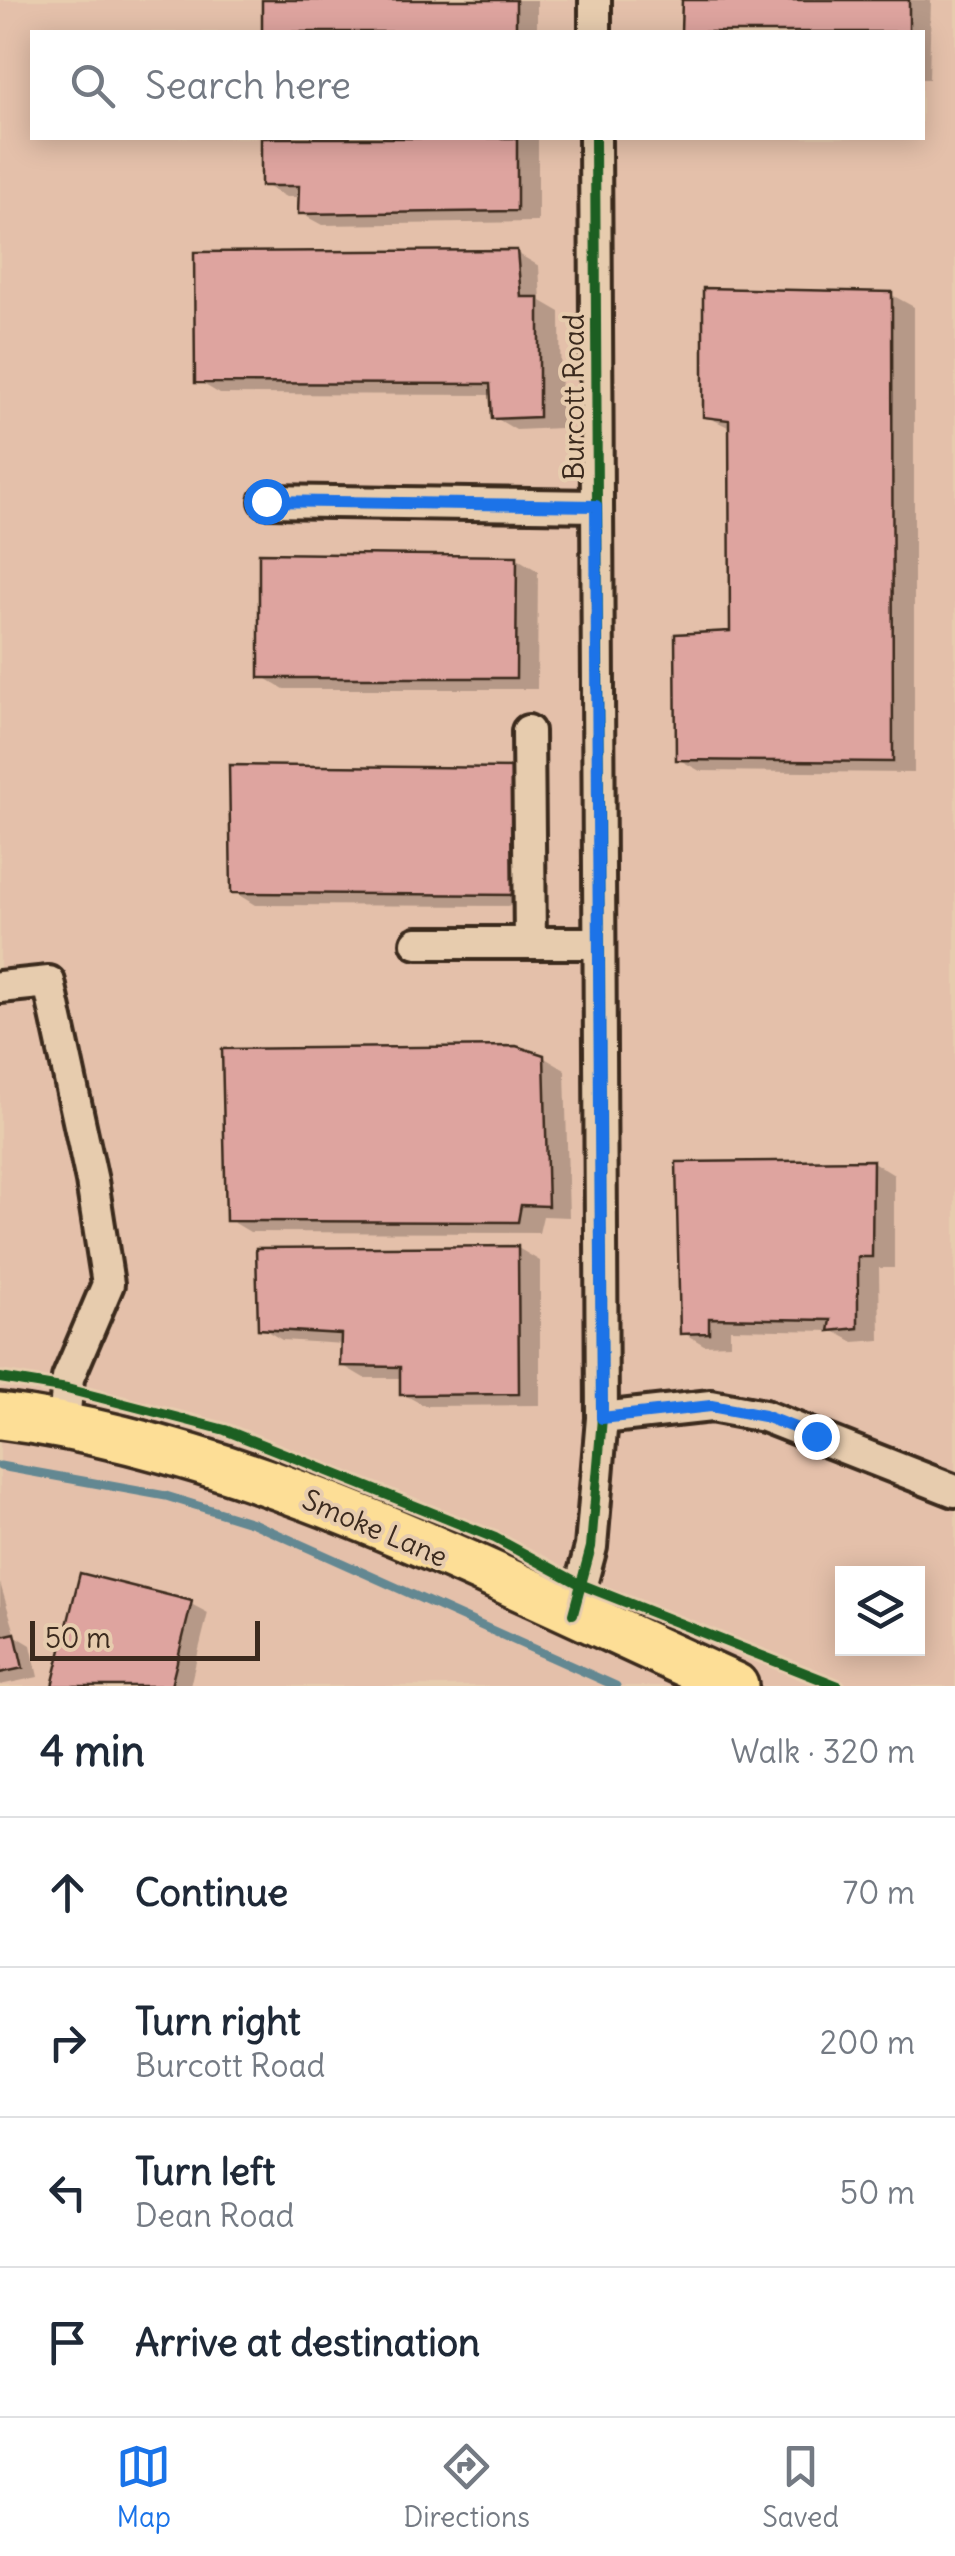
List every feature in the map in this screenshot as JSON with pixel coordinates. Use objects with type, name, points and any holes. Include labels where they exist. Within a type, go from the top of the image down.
[{"type":"highway","name":"Smoke Lane","points":[[0,1416],[64,1424],[193,1457],[342,1512],[573,1614],[671,1673],[735,1686]]},
{"type":"street","points":[[594,0],[595,30]]},
{"type":"street","name":"Burcott Road","points":[[573,1614],[591,1546],[602,1418],[595,140]]},
{"type":"street","points":[[266,501],[596,506]]},
{"type":"street","points":[[528,732],[530,943]]},
{"type":"street","points":[[417,943],[598,944]]},
{"type":"street","points":[[0,987],[48,982],[92,1181],[108,1284],[68,1378],[64,1424]]},
{"type":"street","points":[[602,1418],[711,1406],[764,1416],[955,1491]]},
{"type":"shaded area","points":[[0,0],[955,0],[955,1686],[0,1686]]},
{"type":"building","points":[[262,0],[516,0],[516,30],[262,30]]},
{"type":"building","points":[[682,0],[909,0],[909,30],[681,30]]},
{"type":"building","points":[[261,140],[517,140],[517,211],[298,214],[299,186],[261,186]]},
{"type":"building","points":[[517,250],[521,297],[539,297],[539,417],[492,419],[490,384],[195,383],[194,252]]},
{"type":"building","points":[[703,288],[892,292],[893,762],[676,760],[675,634],[730,631],[729,420],[703,417]]},
{"type":"building","points":[[259,553],[517,556],[516,678],[259,678]]},
{"type":"building","points":[[229,765],[517,768],[519,895],[231,893]]},
{"type":"building","points":[[516,1046],[544,1055],[548,1206],[521,1205],[518,1222],[226,1221],[222,1049]]},
{"type":"building","points":[[873,1160],[872,1257],[858,1257],[858,1328],[829,1331],[831,1320],[709,1318],[709,1333],[680,1334],[676,1162]]},
{"type":"building","points":[[518,1246],[519,1394],[400,1395],[400,1367],[340,1366],[341,1334],[258,1329],[256,1248]]},
{"type":"building","points":[[80,1573],[192,1601],[171,1686],[52,1686]]},
{"type":"building","points":[[0,1628],[2,1636],[15,1633],[23,1668],[0,1673]]},
{"type":"waterway","points":[[0,1466],[166,1496],[253,1523],[616,1686]]},
{"type":"cycle path","points":[[573,1614],[591,1547],[602,1418],[595,140]]},
{"type":"cycle path","points":[[0,1378],[67,1389],[225,1430],[495,1538],[580,1584],[838,1686]]},
{"type":"route","points":[[266,501],[596,506],[602,1418],[711,1406],[764,1416],[816,1436]]}]
